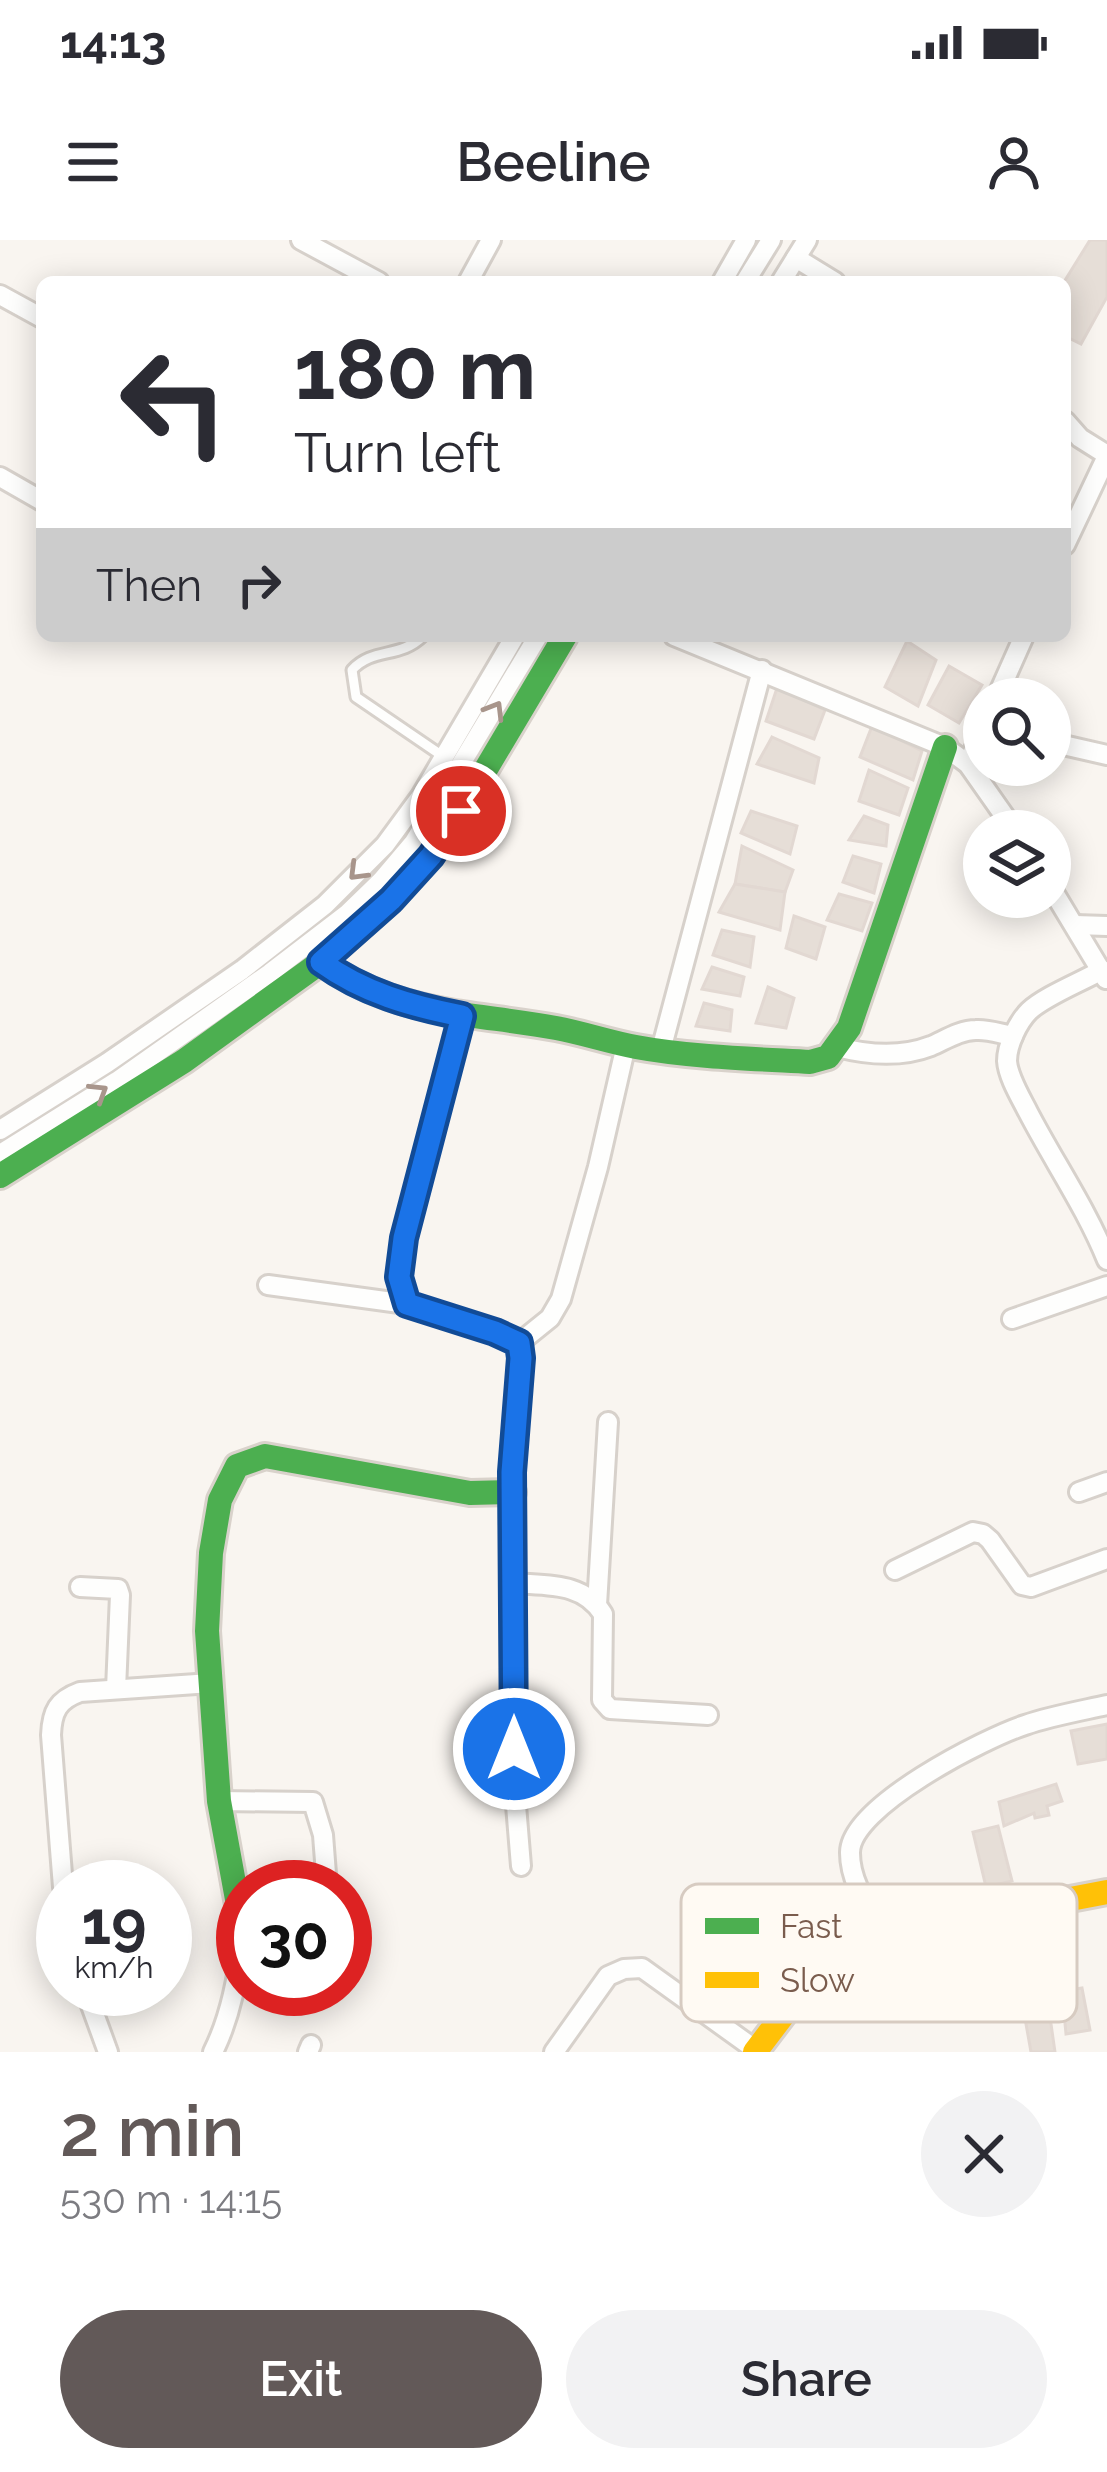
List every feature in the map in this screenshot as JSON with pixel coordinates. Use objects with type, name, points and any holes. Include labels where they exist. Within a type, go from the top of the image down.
[{"type":"street","points":[[301,240],[368,276]]},
{"type":"street","points":[[471,276],[491,240]]},
{"type":"street","points":[[725,276],[746,240]]},
{"type":"street","points":[[749,276],[771,240]]},
{"type":"street","points":[[785,276],[807,240]]},
{"type":"street","points":[[796,258],[825,276]]},
{"type":"street","points":[[0,295],[36,315]]},
{"type":"street","points":[[1071,428],[1107,456],[1071,532]]},
{"type":"street","points":[[0,477],[36,498]]},
{"type":"street","points":[[1087,496],[1107,504]]},
{"type":"street","points":[[0,1130],[204,997],[325,904],[385,845],[421,796],[511,642]]},
{"type":"street","points":[[0,1154],[117,1081],[347,914],[414,842],[534,642]]},
{"type":"street","points":[[0,1176],[184,1060],[321,962],[391,900],[431,856],[461,811],[561,642]]},
{"type":"street","points":[[690,642],[945,747],[963,760]]},
{"type":"street","points":[[1005,678],[1021,642]]},
{"type":"street","points":[[661,1050],[762,670]]},
{"type":"street","points":[[321,962],[348,981],[409,1005],[462,1016],[556,1028],[661,1050],[810,1062],[828,1058],[849,1028],[945,747]]},
{"type":"street","points":[[1071,747],[1107,755]]},
{"type":"street","points":[[1071,918],[1104,975],[1041,1002],[1025,1014],[1007,1062],[1019,1094],[1107,1260]]},
{"type":"street","points":[[1075,925],[1107,926]]},
{"type":"street","points":[[407,1304],[399,1277],[404,1238],[462,1016]]},
{"type":"street","points":[[837,1047],[896,1055],[964,1031],[980,1029],[1013,1036]]},
{"type":"street","points":[[519,1343],[550,1318],[561,1299],[626,1045]]},
{"type":"street","points":[[268,1285],[407,1304],[519,1343]]},
{"type":"street","points":[[1012,1319],[1107,1286]]},
{"type":"street","points":[[519,1343],[512,1492],[515,1793],[521,1866]]},
{"type":"street","points":[[597,1604],[608,1421]]},
{"type":"street","points":[[230,1860],[219,1801],[207,1631],[220,1500],[236,1466],[266,1456],[470,1493],[512,1492]]},
{"type":"street","points":[[1079,1492],[1107,1482]]},
{"type":"street","points":[[895,1570],[974,1532],[990,1540],[1022,1586],[1031,1587],[1107,1559]]},
{"type":"street","points":[[513,1582],[581,1591],[597,1604],[603,1614],[602,1690],[610,1709],[708,1715]]},
{"type":"street","points":[[80,1587],[118,1589],[120,1594],[116,1689]]},
{"type":"street","points":[[61,1860],[52,1718],[57,1705],[80,1692],[211,1683]]},
{"type":"street","points":[[856,1884],[849,1851],[854,1833],[874,1810],[954,1756],[1023,1725],[1107,1705]]},
{"type":"street","points":[[219,1801],[313,1802],[325,1860]]},
{"type":"street","points":[[1077,1898],[1107,1892]]},
{"type":"street","points":[[554,2052],[608,1976],[624,1969],[642,1968],[681,1997]]},
{"type":"street","points":[[95,2016],[108,2052]]},
{"type":"street","points":[[213,2052],[227,2016]]},
{"type":"street","points":[[716,2022],[755,2051],[777,2022]]},
{"type":"lane","points":[[417,642],[411,648],[362,659],[352,670],[352,682],[356,697],[444,757]]},
{"type":"building","points":[[1090,240],[1107,240],[1107,297],[1081,344],[1071,339],[1068,276]]},
{"type":"building","points":[[907,642],[936,660],[918,706],[885,687]]},
{"type":"building","points":[[949,666],[970,678],[963,678],[959,723],[928,705]]},
{"type":"building","points":[[777,688],[825,710],[814,739],[766,721]]},
{"type":"building","points":[[872,726],[922,751],[913,780],[860,757]]},
{"type":"building","points":[[772,737],[819,758],[814,783],[757,764]]},
{"type":"building","points":[[869,770],[908,788],[899,815],[859,801]]},
{"type":"building","points":[[751,811],[797,826],[790,854],[741,833]]},
{"type":"building","points":[[864,816],[888,825],[886,846],[849,840]]},
{"type":"building","points":[[742,846],[793,870],[785,892],[735,884]]},
{"type":"building","points":[[853,856],[881,864],[874,893],[843,882]]},
{"type":"building","points":[[735,884],[785,892],[780,930],[719,912]]},
{"type":"building","points":[[839,894],[872,903],[862,931],[827,920]]},
{"type":"building","points":[[794,916],[825,927],[816,959],[786,948]]},
{"type":"building","points":[[722,930],[754,937],[750,967],[713,955]]},
{"type":"building","points":[[712,967],[744,977],[740,996],[702,989]]},
{"type":"building","points":[[768,987],[794,998],[786,1028],[756,1023]]},
{"type":"building","points":[[704,1003],[732,1010],[730,1031],[696,1026]]},
{"type":"building","points":[[1107,1724],[1107,1759],[1078,1764],[1071,1731]]},
{"type":"building","points":[[1056,1784],[1062,1801],[1047,1806],[1049,1815],[1035,1818],[1034,1813],[1004,1826],[999,1802]]},
{"type":"building","points":[[998,1826],[1012,1881],[985,1884],[973,1832]]},
{"type":"building","points":[[1082,1988],[1090,2030],[1066,2034],[1065,2022],[1077,2022],[1077,1989]]},
{"type":"building","points":[[1026,2022],[1051,2022],[1055,2052],[1031,2052]]},
{"type":"traffic: fast","points":[[0,1176],[184,1061],[321,962],[391,900],[431,856],[461,811],[561,642]]},
{"type":"traffic: fast","points":[[321,962],[349,980],[406,1002],[626,1045],[723,1057],[810,1062],[828,1057],[849,1028],[945,747]]},
{"type":"traffic: fast","points":[[230,1860],[219,1801],[207,1631],[211,1553],[220,1500],[237,1466],[265,1456],[470,1493],[513,1492]]},
{"type":"traffic: slow","points":[[1077,1898],[1107,1892]]},
{"type":"traffic: slow","points":[[755,2052],[778,2022]]},
{"type":"route","points":[[461,811],[431,856],[391,900],[321,962],[348,981],[409,1005],[462,1016],[404,1238],[399,1277],[407,1304],[519,1343],[512,1472],[514,1749]]}]
